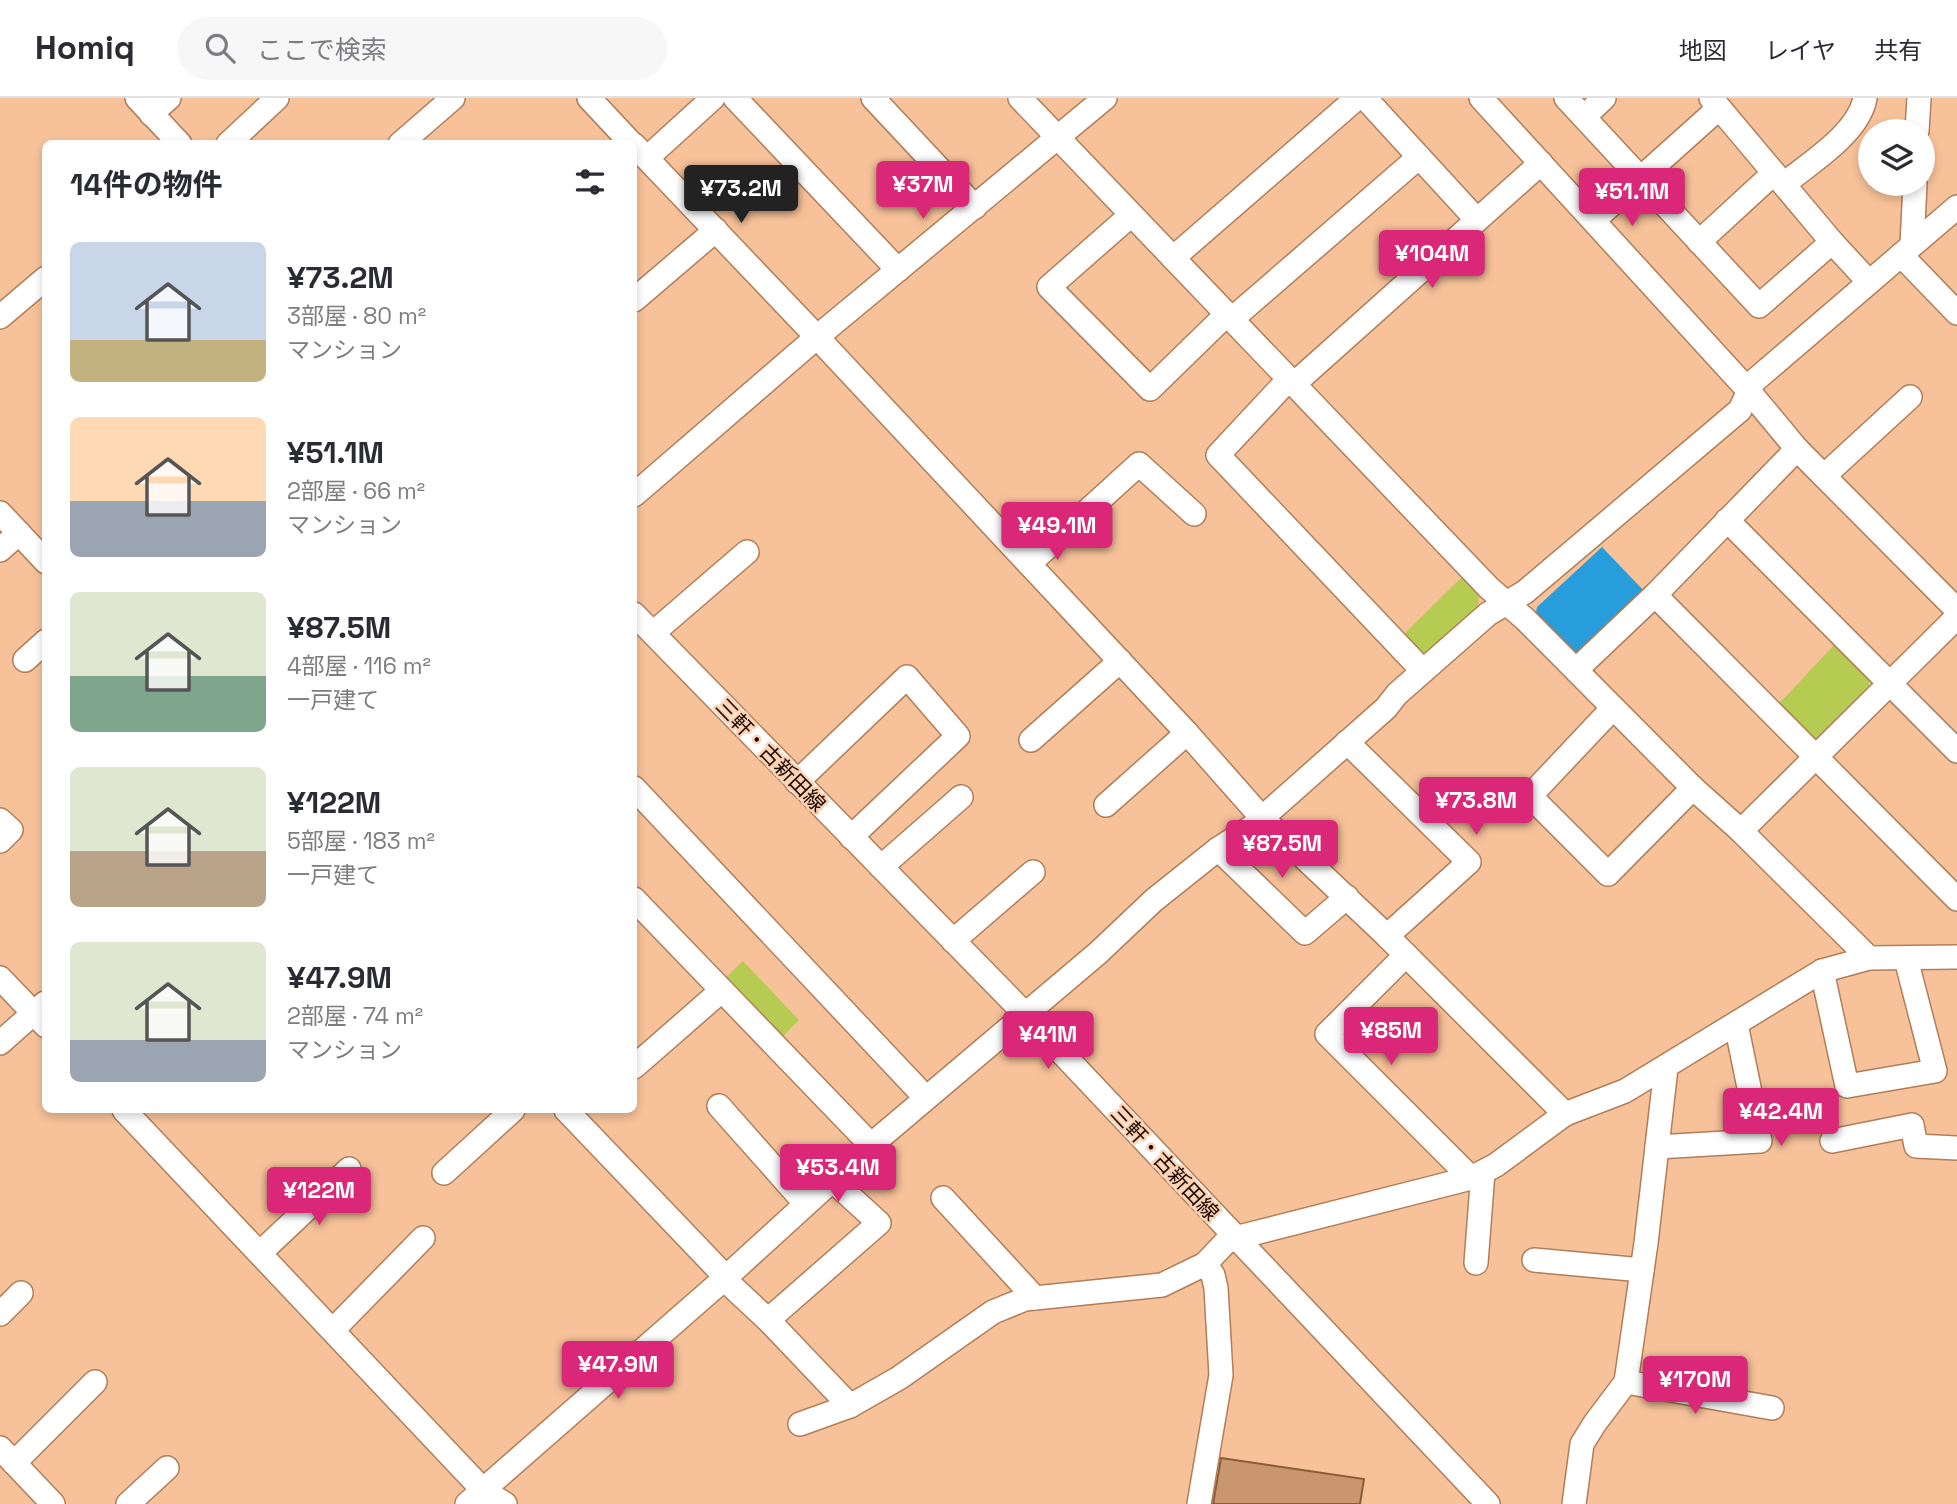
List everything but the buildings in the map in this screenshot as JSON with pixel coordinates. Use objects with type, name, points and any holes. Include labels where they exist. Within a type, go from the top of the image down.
[{"type":"street","points":[[169,98],[144,106],[176,140]]},
{"type":"street","points":[[232,140],[277,98]]},
{"type":"street","points":[[405,140],[453,98]]},
{"type":"street","points":[[589,98],[629,140]]},
{"type":"street","points":[[713,98],[637,149],[1120,661],[1262,818],[1387,936],[1565,1114]]},
{"type":"street","points":[[735,98],[898,270]]},
{"type":"street","points":[[873,98],[975,207]]},
{"type":"street","points":[[1020,98],[1489,588],[1577,669],[1693,788],[1741,831],[1870,958]]},
{"type":"street","points":[[637,492],[817,337],[1105,98]]},
{"type":"street","points":[[1173,258],[1357,98]]},
{"type":"street","points":[[1365,98],[1477,220]]},
{"type":"street","points":[[1481,98],[1748,390],[1797,449],[1957,610]]},
{"type":"street","points":[[1566,98],[1759,306],[1832,242]]},
{"type":"street","points":[[1584,117],[1604,98]]},
{"type":"street","points":[[1699,242],[1779,179],[1848,131],[1865,98]]},
{"type":"street","points":[[1918,119],[1919,98]]},
{"type":"street","points":[[1594,220],[1715,103],[1869,282]]},
{"type":"street","points":[[1132,215],[1049,287],[1150,389],[1229,316],[1419,157]]},
{"type":"street","points":[[1423,671],[1218,455],[1292,381],[1541,163]]},
{"type":"street","points":[[1913,196],[1906,250],[1957,313]]},
{"type":"street","points":[[475,1497],[724,1279],[805,1203],[1098,953],[1154,900],[1262,818],[1386,708],[1396,694],[1488,614],[1525,592],[1740,410],[1753,382],[1957,207]]},
{"type":"street","points":[[637,297],[716,230]]},
{"type":"street","points":[[4,305],[42,281]]},
{"type":"street","points":[[1824,476],[1910,397]]},
{"type":"street","points":[[1577,669],[1655,595],[1797,449]]},
{"type":"street","points":[[1029,564],[1139,464],[1194,514]]},
{"type":"street","points":[[0,513],[42,558]]},
{"type":"street","points":[[1727,520],[1957,751]]},
{"type":"street","points":[[0,550],[19,533]]},
{"type":"street","points":[[653,633],[747,552]]},
{"type":"street","points":[[1655,595],[1957,899]]},
{"type":"street","name":"三軒・古新田線","points":[[637,617],[1026,1015],[1488,1504]]},
{"type":"street","points":[[1741,831],[1957,617]]},
{"type":"street","points":[[25,660],[42,645]]},
{"type":"street","points":[[1031,740],[1120,661]]},
{"type":"street","points":[[797,782],[907,677],[958,736],[851,837]]},
{"type":"street","points":[[1613,708],[1530,796],[1608,874],[1693,788]]},
{"type":"street","points":[[1106,805],[1187,733]]},
{"type":"street","points":[[1347,742],[1469,862],[1387,936]]},
{"type":"street","points":[[881,867],[961,797]]},
{"type":"street","points":[[639,804],[926,1098]]},
{"type":"street","points":[[0,820],[10,830],[0,841]]},
{"type":"street","points":[[1218,849],[1305,933],[1347,897]]},
{"type":"street","points":[[953,941],[1033,872]]},
{"type":"street","points":[[637,906],[871,1146]]},
{"type":"street","points":[[1406,955],[1327,1034],[1477,1175],[1476,1263]]},
{"type":"street","points":[[800,1424],[850,1406],[899,1378],[993,1312],[1025,1299],[1162,1285],[1205,1264],[1225,1243],[1235,1238],[1477,1175],[1496,1166],[1565,1114],[1625,1091],[1822,971],[1870,958],[1957,957]]},
{"type":"street","points":[[1822,971],[1847,1086],[1935,1071],[1906,959]]},
{"type":"street","points":[[0,978],[42,1014],[0,1043]]},
{"type":"street","points":[[637,1064],[721,991]]},
{"type":"street","points":[[1657,1147],[1760,1141],[1736,1024]]},
{"type":"street","points":[[1574,1504],[1582,1444],[1626,1382],[1666,1068]]},
{"type":"street","points":[[719,1106],[805,1203]]},
{"type":"street","points":[[127,1113],[332,1330],[475,1497],[505,1504]]},
{"type":"street","points":[[444,1173],[510,1113]]},
{"type":"street","points":[[569,1113],[719,1270],[724,1279],[768,1320],[850,1406]]},
{"type":"street","points":[[1832,1140],[1912,1125],[1916,1146],[1957,1148]]},
{"type":"street","points":[[260,1253],[349,1169]]},
{"type":"street","points":[[768,1320],[879,1223],[832,1180]]},
{"type":"street","points":[[943,1198],[1035,1298]]},
{"type":"street","points":[[332,1330],[423,1238]]},
{"type":"street","points":[[1534,1260],[1642,1270]]},
{"type":"street","points":[[1199,1504],[1221,1375],[1216,1288],[1213,1275],[1205,1264]]},
{"type":"street","points":[[0,1314],[21,1293]]},
{"type":"street","points":[[53,1504],[7,1455],[95,1382]]},
{"type":"street","points":[[1626,1382],[1772,1408]]},
{"type":"street","points":[[128,1504],[166,1468]]},
{"type":"green space","points":[[1463,576],[1479,592],[1478,607],[1428,653],[1416,651],[1402,636]]},
{"type":"green space","points":[[1835,644],[1869,678],[1869,689],[1817,739],[1805,739],[1775,708]]},
{"type":"green space","points":[[743,961],[799,1020],[779,1040],[723,980]]},
{"type":"water","points":[[1602,547],[1645,592],[1583,652],[1571,652],[1535,618],[1537,607]]}]
